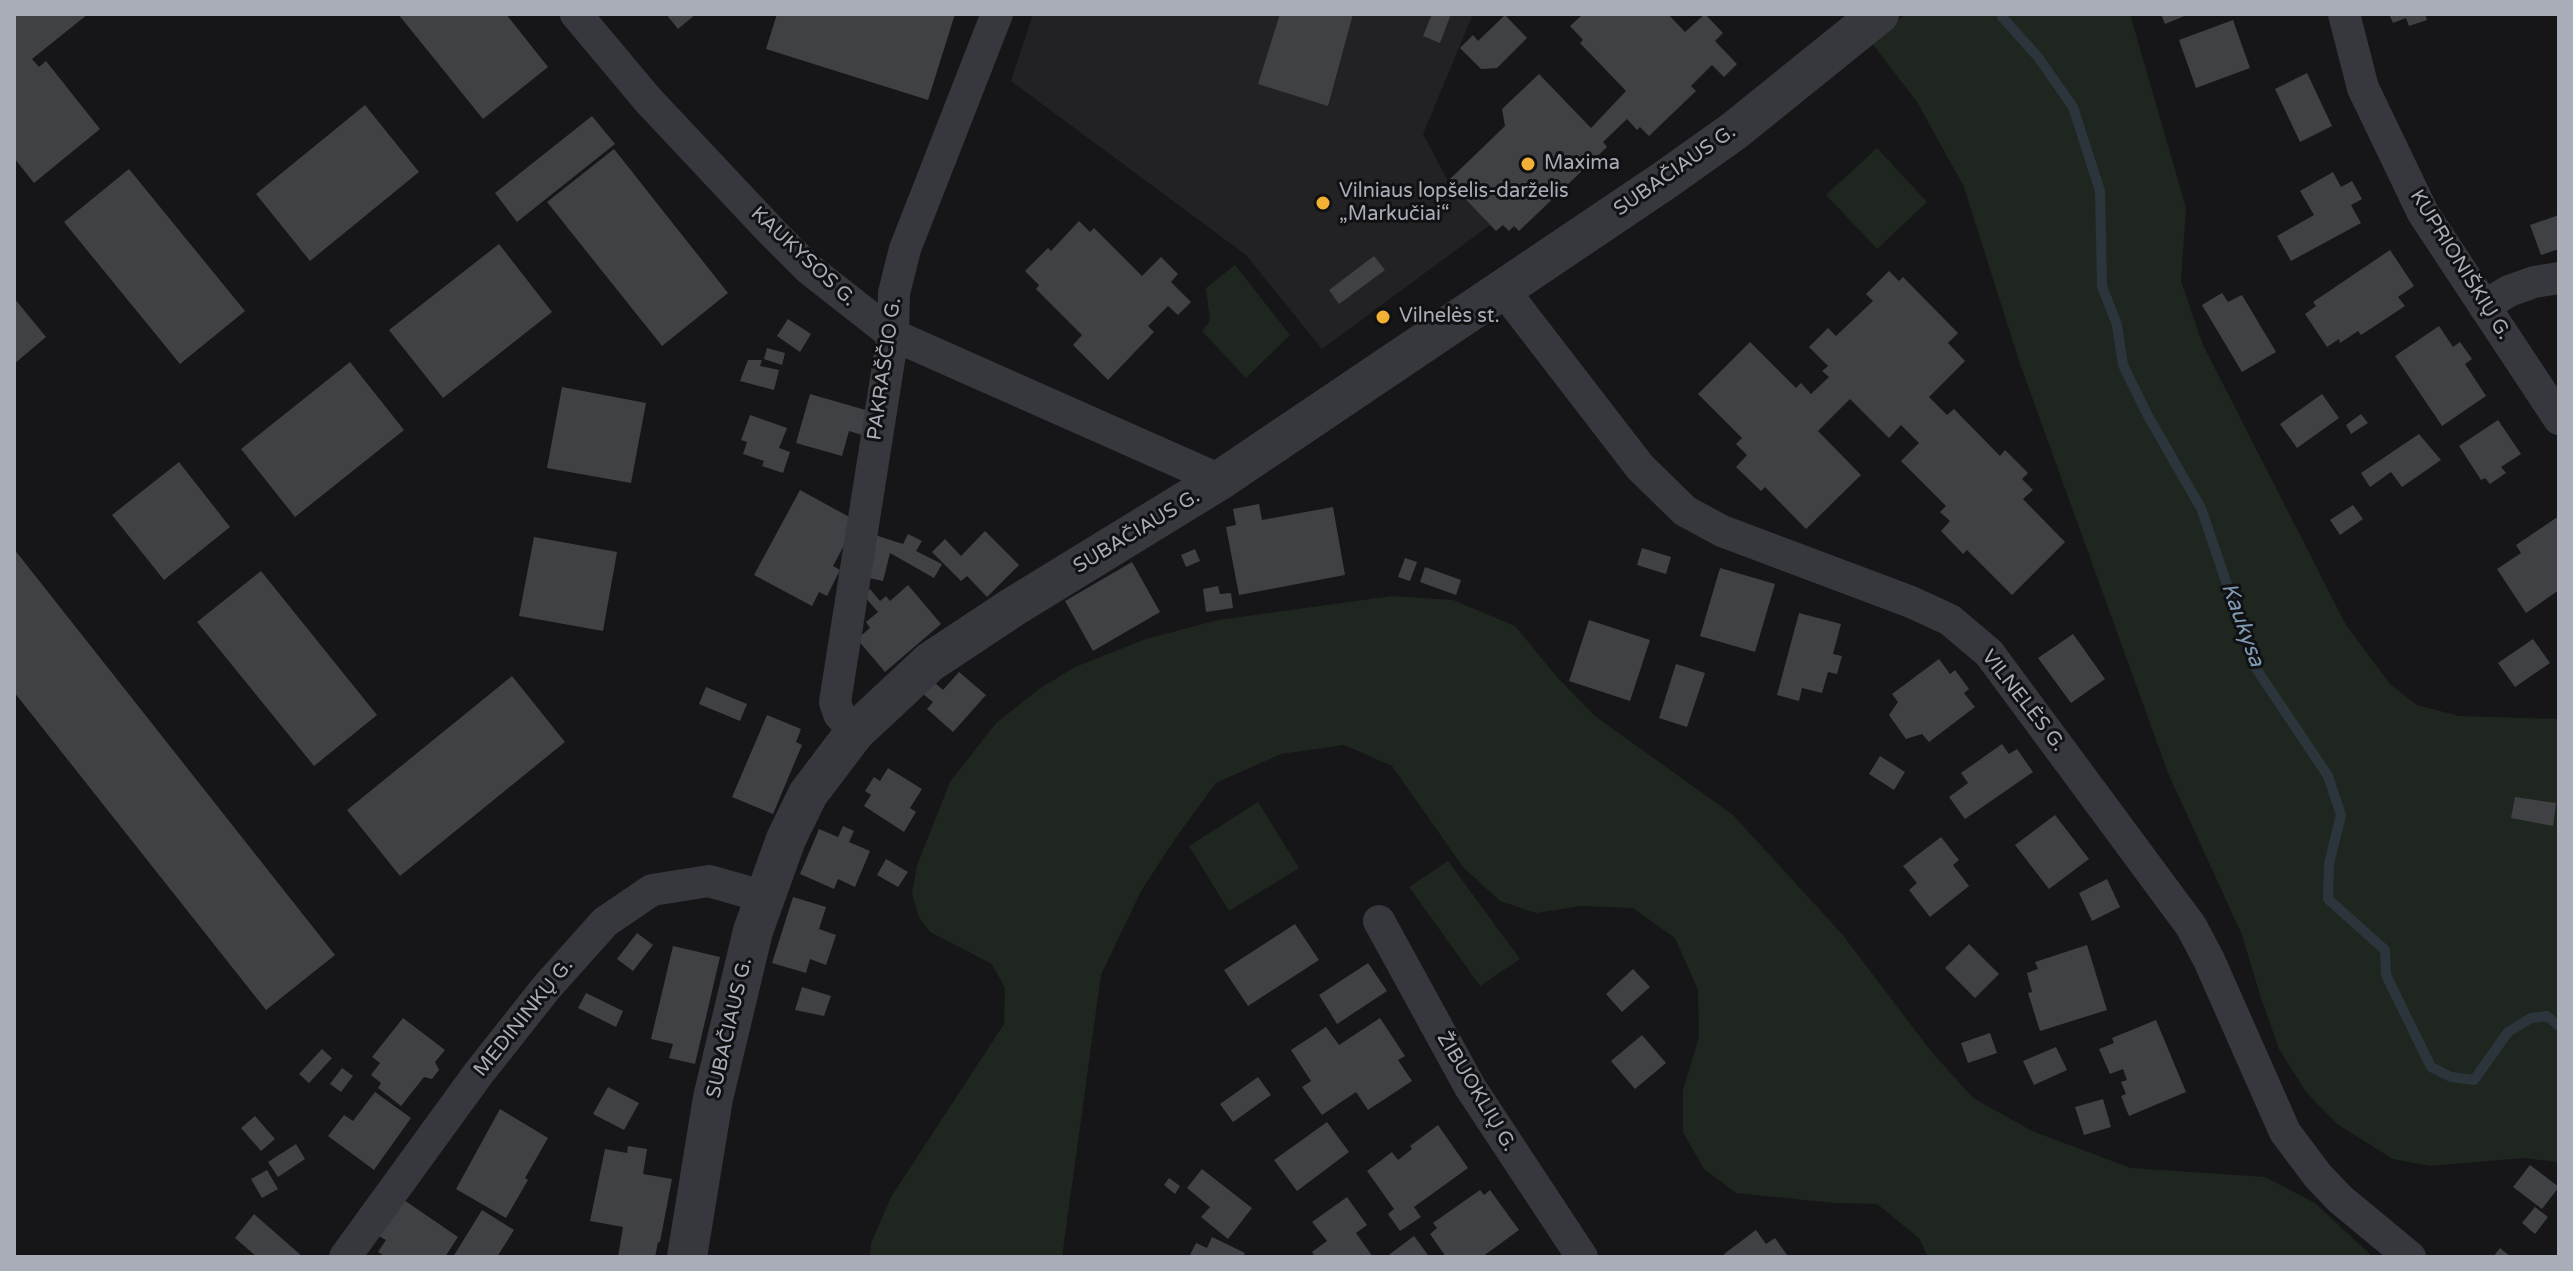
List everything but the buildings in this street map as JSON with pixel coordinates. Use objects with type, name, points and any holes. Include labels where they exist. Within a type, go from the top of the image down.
[{"type":"street","name":"KAUKYSOS G.","points":[[576,14],[648,100],[772,232],[809,269],[893,335],[1220,480]]},
{"type":"street","name":"PAKRAŠČIO G.","points":[[855,732],[839,714],[835,702],[893,335],[894,293],[905,249],[997,14]]},
{"type":"street","name":"SUBAČIAUS G.","points":[[687,1257],[716,1085],[753,931],[786,839],[808,794],[855,732],[930,662],[1013,607],[1220,480],[1734,131],[1879,14]]},
{"type":"street","name":"KUPRIONIŠKIŲ G.","points":[[2344,14],[2363,88],[2423,213],[2559,419]]},
{"type":"street","points":[[2484,306],[2509,291],[2534,282],[2559,278]]},
{"type":"street","name":"VILNELĖS G.","points":[[1502,288],[1640,467],[1685,511],[1722,531],[1911,602],[1950,620],[1989,653],[2191,926],[2285,1132],[2318,1176],[2340,1199],[2410,1257]]},
{"type":"street","name":"MEDININKŲ G.","points":[[345,1257],[478,1074],[546,988],[605,922],[652,890],[709,881],[765,897]]},
{"type":"street","name":"ŽIBUOKLIŲ G.","points":[[1379,921],[1470,1087],[1582,1257]]},
{"type":"shaded area","name":"Vilniaus lopšelis-darželis „Markučiai“","points":[[1033,14],[1473,14],[1423,134],[1448,181],[1490,225],[1322,349],[1246,255],[1011,81]]},
{"type":"shaded area","points":[[1906,14],[2130,14],[2186,208],[2181,281],[2203,345],[2346,625],[2390,684],[2417,705],[2459,716],[2559,719],[2559,1162],[2523,1158],[2430,1166],[2393,1159],[2337,1124],[2306,1092],[2279,1049],[2242,935],[2168,773],[2020,364],[1964,187],[1917,102],[1871,42]]},
{"type":"shaded area","points":[[1877,148],[1927,202],[1877,249],[1826,195]]},
{"type":"shaded area","points":[[1235,265],[1290,335],[1246,378],[1202,331],[1210,321],[1206,288]]},
{"type":"shaded area","points":[[1392,596],[1453,600],[1515,626],[1557,677],[1595,716],[1733,815],[1842,934],[1930,1050],[1973,1098],[2032,1131],[2131,1168],[2265,1177],[2315,1203],[2373,1257],[1928,1257],[1919,1238],[1877,1204],[1736,1193],[1704,1169],[1683,1132],[1683,1090],[1699,1037],[1698,990],[1675,938],[1633,908],[1581,906],[1536,913],[1500,901],[1463,867],[1392,766],[1344,745],[1281,754],[1216,783],[1141,891],[1101,975],[1062,1257],[870,1257],[871,1243],[891,1197],[1004,1024],[1005,988],[992,964],[930,932],[919,917],[912,894],[917,865],[950,782],[996,723],[1039,689],[1075,667],[1146,639],[1218,620]]},
{"type":"shaded area","points":[[1258,802],[1299,868],[1229,911],[1189,846]]},
{"type":"shaded area","points":[[1448,861],[1520,959],[1480,986],[1409,887]]},
{"type":"waterway","name":"Kaukysa","points":[[2002,17],[2038,57],[2073,107],[2100,191],[2102,286],[2117,325],[2123,365],[2148,416],[2201,508],[2255,667],[2328,776],[2341,815],[2329,864],[2328,899],[2385,950],[2386,975],[2431,1067],[2451,1077],[2474,1080],[2508,1032],[2531,1018],[2547,1016],[2559,1026]]},
{"type":"place","name":"Maxima","points":[[1528,164]]},
{"type":"place","name":"Vilniaus lopšelis-darželis „Markučiai“","points":[[1323,203]]},
{"type":"place","name":"Vilnelės st.","points":[[1383,317]]}]
